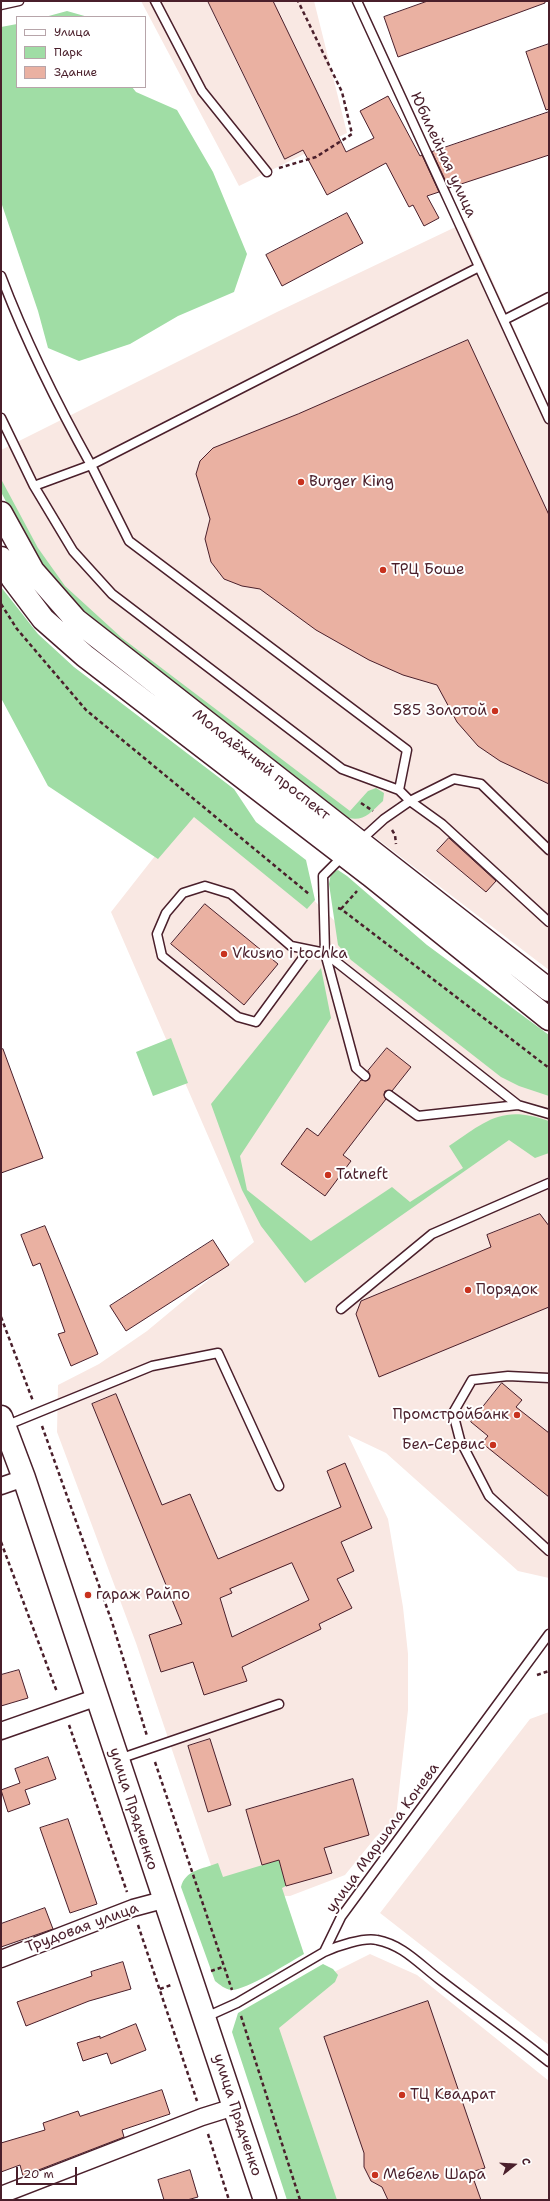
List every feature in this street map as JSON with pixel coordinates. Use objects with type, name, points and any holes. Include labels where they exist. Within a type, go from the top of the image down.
[{"type":"main road","name":"Молодёжный проспект","points":[[1,513],[33,571],[76,620],[352,849],[370,875],[549,1018]]},
{"type":"main road","name":"Молодёжный проспект","points":[[1,558],[12,578],[43,620],[85,656],[549,990]]},
{"type":"main road","name":"улица Прядченко","points":[[3,1422],[24,1478],[95,1698],[117,1759],[163,1900],[265,2200]]},
{"type":"street","points":[[1,1486],[24,1478]]},
{"type":"street","points":[[1,1731],[95,1698]]},
{"type":"street","name":"Трудовая улица","points":[[1,1958],[133,1908],[163,1900]]},
{"type":"street","points":[[1,2195],[202,2117],[234,2108]]},
{"type":"lane","points":[[1,5],[19,1]]},
{"type":"lane","points":[[155,1],[202,91],[267,172]]},
{"type":"lane","name":"Юбилейная улица","points":[[357,1],[549,418]]},
{"type":"lane","points":[[34,486],[90,465],[479,267]]},
{"type":"lane","points":[[1,276],[18,322],[54,399],[130,541],[407,750],[400,790]]},
{"type":"lane","points":[[504,320],[549,297]]},
{"type":"lane","points":[[1,418],[34,486],[73,551],[112,594],[342,769],[400,790],[410,801],[442,824],[549,922]]},
{"type":"lane","points":[[365,1076],[356,1068],[325,953],[323,876],[384,819],[410,801],[454,778],[481,784],[549,850]]},
{"type":"lane","points":[[308,951],[256,1022],[238,1018],[162,956],[157,934],[166,913],[183,893],[205,886],[231,894],[291,946],[308,951],[325,953],[518,1105],[549,1114]]},
{"type":"lane","points":[[389,1095],[418,1116],[518,1105]]},
{"type":"lane","points":[[341,1309],[432,1234],[549,1182]]},
{"type":"lane","points":[[3,1422],[152,1366],[218,1353],[279,1486]]},
{"type":"lane","points":[[549,1378],[508,1376],[472,1380],[453,1413],[460,1440],[489,1496],[549,1551]]},
{"type":"lane","name":"улица Маршала Конева","points":[[324,1952],[341,1917],[549,1634]]},
{"type":"lane","points":[[117,1759],[279,1704]]},
{"type":"lane","points":[[204,2017],[236,2003],[324,1952],[339,1945],[376,1940],[401,1948],[438,1979],[513,2033],[549,2062]]},
{"type":"path","points":[[267,172],[316,157],[352,134],[342,92],[298,1]]},
{"type":"path","points":[[1,604],[17,629],[86,710],[325,907],[341,908],[549,1068]]},
{"type":"path","points":[[1,1542],[64,1709],[133,1908],[229,2200]]},
{"type":"shaded area","points":[[141,1],[314,1],[347,133],[239,186]]},
{"type":"shaded area","points":[[466,222],[549,406],[549,970],[165,677],[58,584],[1,482],[1,450],[277,312]]},
{"type":"shaded area","points":[[191,810],[232,819],[379,965],[549,1092],[549,1578],[518,1571],[386,1453],[348,1435],[388,1519],[403,1607],[408,1654],[408,1710],[396,1817],[375,1838],[345,1875],[290,1896],[221,1895],[136,1643],[57,1432],[58,1385],[99,1364],[147,1331],[254,1242],[111,912]]},
{"type":"shaded area","points":[[549,1712],[549,2045],[380,1913],[530,1719]]},
{"type":"shaded area","points":[[370,1954],[417,1975],[549,2081],[549,2200],[312,2200],[260,2031],[314,1982]]},
{"type":"green space","points":[[67,11],[84,16],[49,16]]},
{"type":"green space","points":[[16,24],[16,88],[133,88],[136,92],[177,110],[213,172],[247,254],[234,292],[178,316],[130,344],[79,361],[48,348],[38,311],[1,202],[1,27]]},
{"type":"green space","points":[[1,479],[38,548],[65,586],[122,638],[350,811],[368,791],[376,788],[384,793],[383,801],[373,811],[364,817],[353,819],[339,815],[94,625],[54,584],[28,544],[1,492]]},
{"type":"green space","points":[[1,587],[38,634],[74,667],[234,789],[256,822],[306,860],[315,900],[307,909],[194,817],[158,859],[48,786],[1,698]]},
{"type":"green space","points":[[338,870],[347,876],[427,945],[549,1035],[549,1096],[519,1086],[501,1077],[351,960],[338,945],[329,884],[331,873]]},
{"type":"green space","points":[[321,968],[331,1018],[240,1156],[247,1190],[311,1241],[392,1187],[410,1202],[463,1168],[449,1146],[474,1129],[495,1118],[519,1114],[533,1116],[549,1121],[549,1153],[535,1158],[509,1140],[305,1283],[261,1226],[242,1190],[211,1104]]},
{"type":"green space","points":[[171,1038],[188,1083],[153,1096],[136,1052]]},
{"type":"green space","points":[[279,1860],[286,1886],[282,1888],[304,1954],[246,1986],[238,1989],[227,1989],[215,1981],[181,1887],[183,1881],[195,1871],[218,1863],[223,1877]]},
{"type":"green space","points":[[323,1964],[333,1969],[338,1975],[335,1982],[279,2028],[337,2200],[287,2200],[232,2032],[238,2013]]},
{"type":"building","points":[[208,1],[273,1],[346,152],[374,138],[360,111],[388,96],[420,156],[422,155],[439,192],[427,196],[439,218],[424,226],[413,205],[409,207],[386,163],[327,195],[303,150],[285,159]]},
{"type":"building","points":[[428,1],[545,1],[545,3],[398,57],[384,17]]},
{"type":"building","points":[[549,44],[549,109],[546,110],[526,52]]},
{"type":"building","points":[[549,112],[549,155],[449,188],[432,152]]},
{"type":"building","points":[[347,213],[363,243],[282,286],[266,255]]},
{"type":"building","name":"ТРЦ Боше","points":[[468,340],[549,515],[549,784],[500,761],[478,746],[457,722],[437,685],[403,675],[369,660],[316,630],[260,589],[242,586],[224,579],[211,562],[205,539],[210,519],[196,474],[200,461],[213,448],[298,414]]},
{"type":"building","points":[[449,838],[496,881],[486,892],[437,851]]},
{"type":"building","name":"Vkusno i tochka","points":[[205,904],[278,964],[244,1005],[171,944]]},
{"type":"building","points":[[387,1048],[411,1067],[392,1091],[385,1091],[384,1095],[386,1099],[343,1155],[351,1161],[325,1196],[281,1164],[307,1128],[318,1136],[361,1080],[366,1081],[369,1079],[370,1075],[368,1071]]},
{"type":"building","points":[[3,1049],[43,1158],[1,1173],[1,1050]]},
{"type":"building","name":"Порядок","points":[[540,1214],[549,1226],[549,1307],[379,1377],[356,1314],[361,1301],[491,1247],[487,1235]]},
{"type":"building","points":[[45,1226],[98,1354],[71,1366],[58,1334],[65,1332],[40,1263],[33,1266],[21,1235]]},
{"type":"building","points":[[213,1240],[229,1265],[126,1331],[110,1306]]},
{"type":"building","points":[[502,1383],[522,1400],[516,1407],[549,1433],[549,1497],[482,1443],[488,1436],[471,1422]]},
{"type":"building","points":[[116,1394],[162,1505],[190,1494],[218,1559],[341,1507],[327,1471],[345,1463],[372,1528],[341,1542],[354,1571],[337,1579],[352,1608],[319,1624],[321,1629],[242,1667],[247,1681],[204,1695],[193,1662],[161,1672],[149,1635],[182,1624],[92,1404]],"holes":[[[292,1563],[309,1600],[232,1637],[220,1598],[232,1593],[230,1589]]]},
{"type":"building","points":[[19,1670],[28,1698],[1,1706],[1,1675]]},
{"type":"building","points":[[210,1739],[231,1805],[208,1812],[188,1746]]},
{"type":"building","points":[[48,1757],[56,1779],[25,1790],[30,1804],[8,1812],[1,1790],[20,1783],[15,1769]]},
{"type":"building","points":[[353,1779],[369,1835],[324,1848],[332,1873],[286,1886],[279,1860],[262,1865],[246,1810]]},
{"type":"building","points":[[68,1819],[97,1904],[70,1913],[40,1828]]},
{"type":"building","points":[[45,1908],[53,1929],[1,1947],[1,1924]]},
{"type":"building","points":[[123,1962],[131,1989],[89,2001],[26,2026],[17,2002],[92,1976],[91,1972]]},
{"type":"building","name":"ТЦ Квадрат","points":[[428,2001],[485,2168],[471,2172],[481,2200],[388,2200],[382,2187],[371,2181],[364,2167],[364,2153],[324,2037]]},
{"type":"building","points":[[136,2024],[146,2050],[111,2064],[107,2053],[83,2061],[77,2043],[100,2036],[100,2038]]},
{"type":"building","points":[[162,2090],[170,2114],[122,2130],[124,2137],[23,2176],[20,2165],[1,2172],[1,2143],[45,2130],[43,2123],[78,2111],[80,2116]]},
{"type":"building","points":[[190,2170],[198,2197],[187,2200],[164,2200],[158,2180]]},
{"type":"place","name":"Burger King","points":[[301,482]]},
{"type":"place","name":"ТРЦ Боше","points":[[383,570]]},
{"type":"place","name":"585 Золотой","points":[[495,711]]},
{"type":"place","name":"Vkusno i tochka","points":[[224,954]]},
{"type":"place","name":"Tatneft","points":[[328,1175]]},
{"type":"place","name":"Порядок","points":[[468,1290]]},
{"type":"place","name":"Промстройбанк","points":[[517,1415]]},
{"type":"place","name":"Бел-Сервис","points":[[493,1445]]},
{"type":"place","name":"гараж Райпо","points":[[88,1595]]},
{"type":"place","name":"ТЦ Квадрат","points":[[402,2095]]},
{"type":"place","name":"Мебель Шара","points":[[375,2175]]}]
